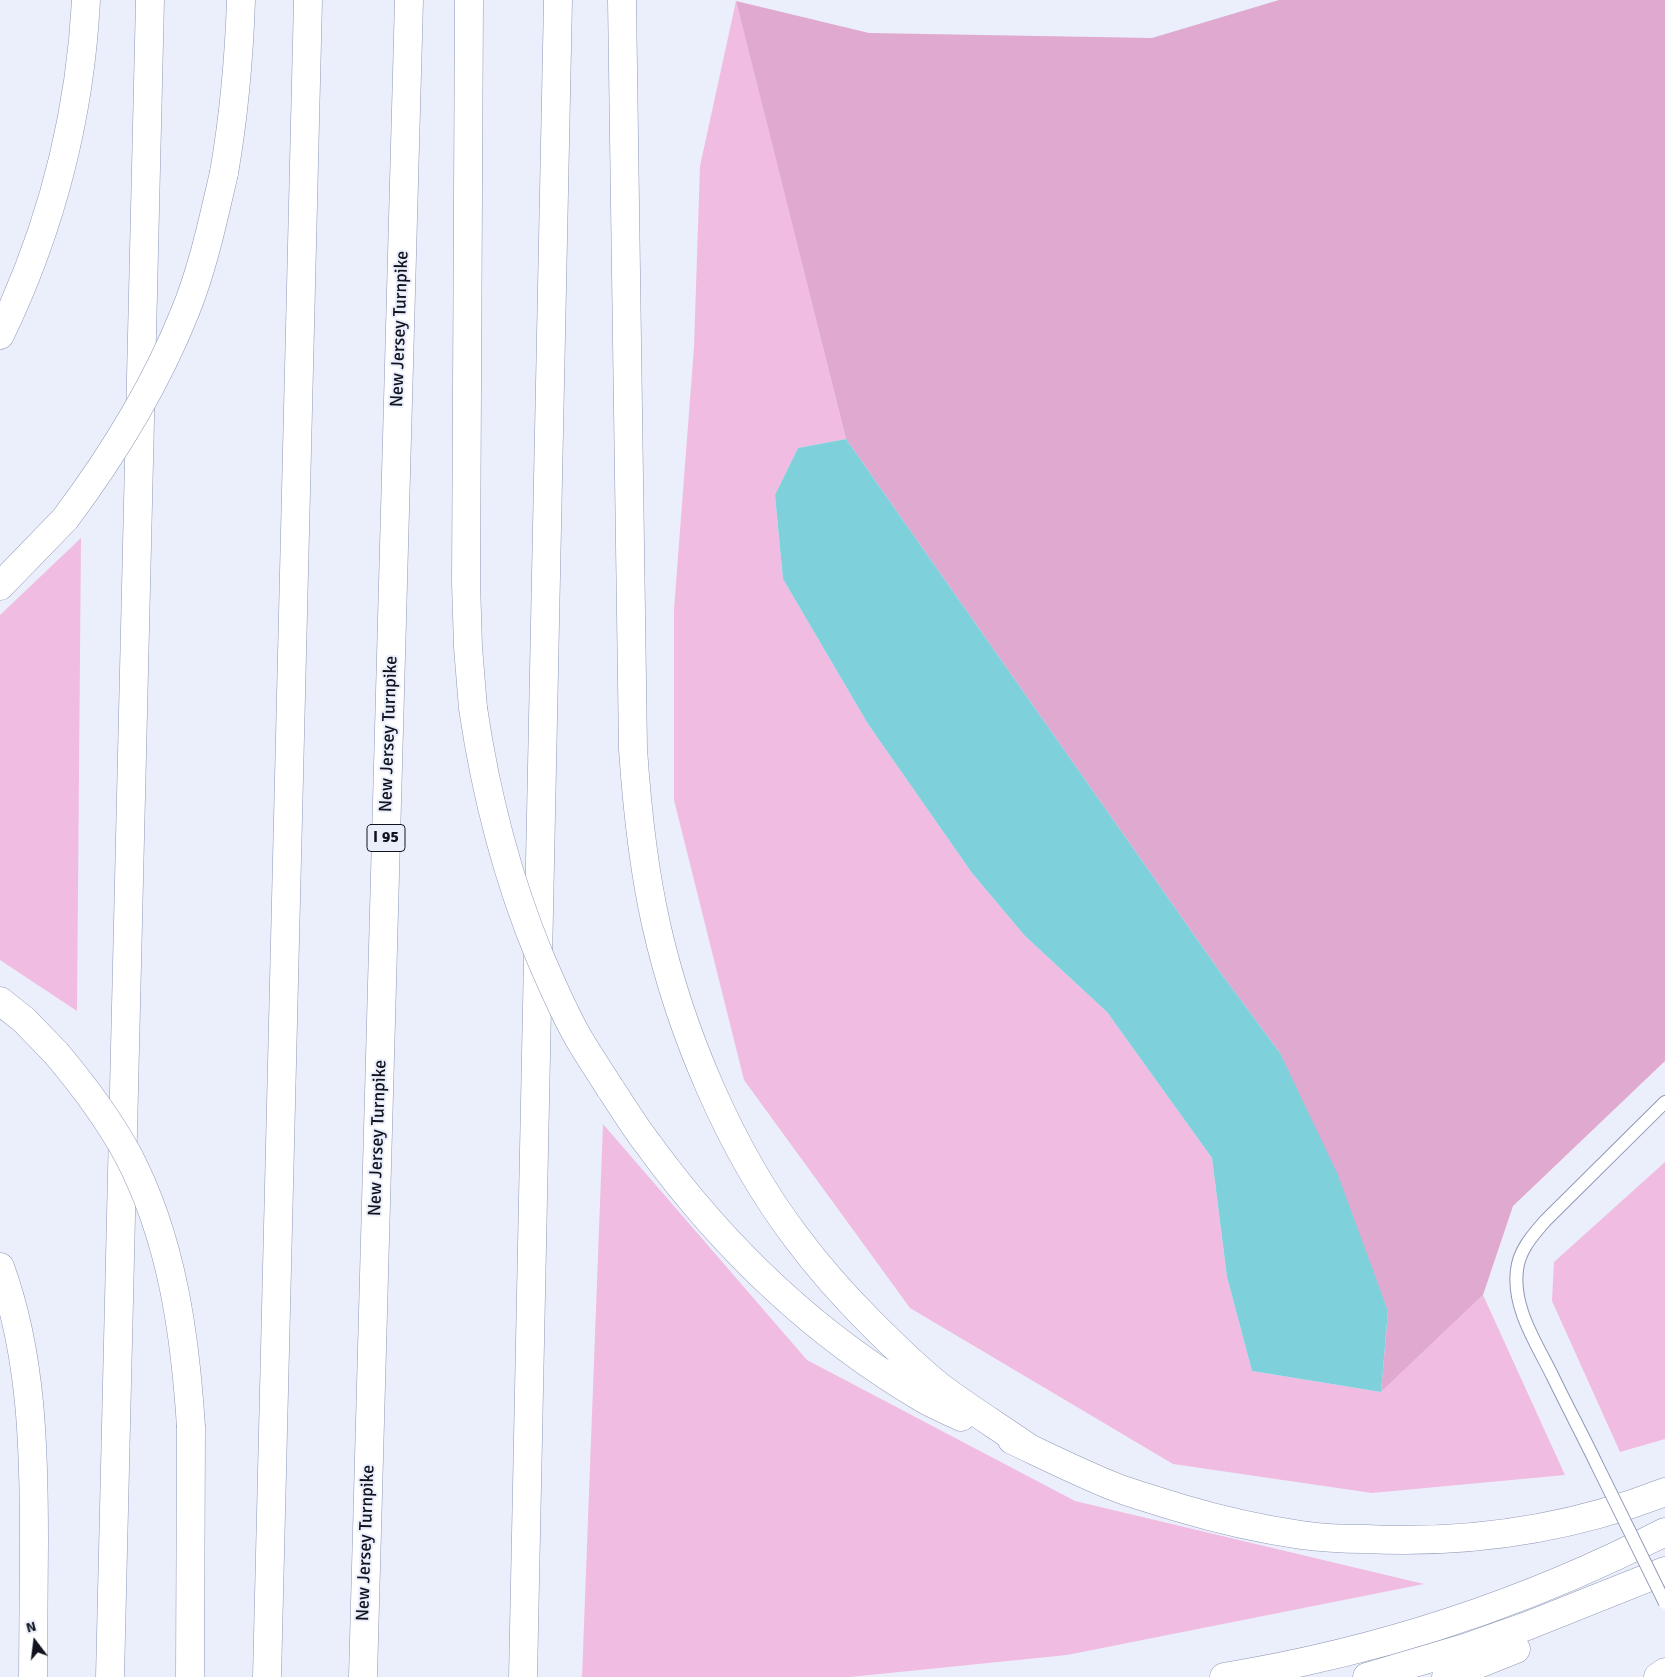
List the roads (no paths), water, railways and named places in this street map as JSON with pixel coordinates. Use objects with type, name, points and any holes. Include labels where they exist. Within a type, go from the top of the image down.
[{"type":"highway","points":[[0,335],[19,295],[40,240],[58,180],[79,79],[86,0]]},
{"type":"highway","points":[[110,1677],[150,0]]},
{"type":"highway","points":[[0,586],[65,519],[93,482],[146,396],[167,354],[185,311],[200,268],[224,173],[238,77],[241,0]]},
{"type":"highway","points":[[266,1677],[308,0]]},
{"type":"highway","name":"New Jersey Turnpike","points":[[363,1677],[409,0]]},
{"type":"highway","points":[[469,0],[466,564],[468,647],[473,708],[482,764],[492,813],[507,866],[528,927],[553,987],[579,1039],[610,1088],[647,1144],[687,1195],[736,1252],[780,1295],[844,1345],[925,1400],[1116,1488],[1209,1516],[1257,1528],[1343,1539],[1429,1540],[1473,1538],[1517,1532],[1602,1513],[1665,1492]]},
{"type":"highway","points":[[523,1677],[544,834],[555,289],[558,0]]},
{"type":"highway","points":[[622,0],[633,749],[637,810],[644,867],[656,925],[671,982],[712,1092],[737,1143],[763,1188],[795,1236],[831,1281],[898,1351],[939,1386],[1029,1448]]},
{"type":"highway","points":[[0,1001],[24,1020],[56,1052],[85,1087],[108,1120],[128,1156],[147,1197],[164,1249],[174,1286],[183,1334],[191,1427],[190,1677]]},
{"type":"highway","points":[[0,1267],[13,1310],[21,1346],[30,1420],[34,1505],[33,1677]]},
{"type":"highway","points":[[1224,1677],[1316,1660],[1448,1623],[1579,1573],[1665,1532]]},
{"type":"highway","points":[[1367,1677],[1474,1645],[1665,1571]]},
{"type":"highway","points":[[1446,1677],[1538,1641],[1665,1576]]},
{"type":"highway","points":[[1658,1677],[1665,1672]]},
{"type":"lane","points":[[1665,1102],[1531,1237],[1521,1253],[1517,1268],[1516,1284],[1523,1315],[1665,1603]]},
{"type":"water","points":[[846,439],[1220,972],[1280,1053],[1338,1175],[1388,1311],[1381,1392],[1252,1371],[1227,1277],[1212,1158],[1107,1012],[1025,936],[972,873],[868,724],[783,579],[775,495],[798,448]]}]
